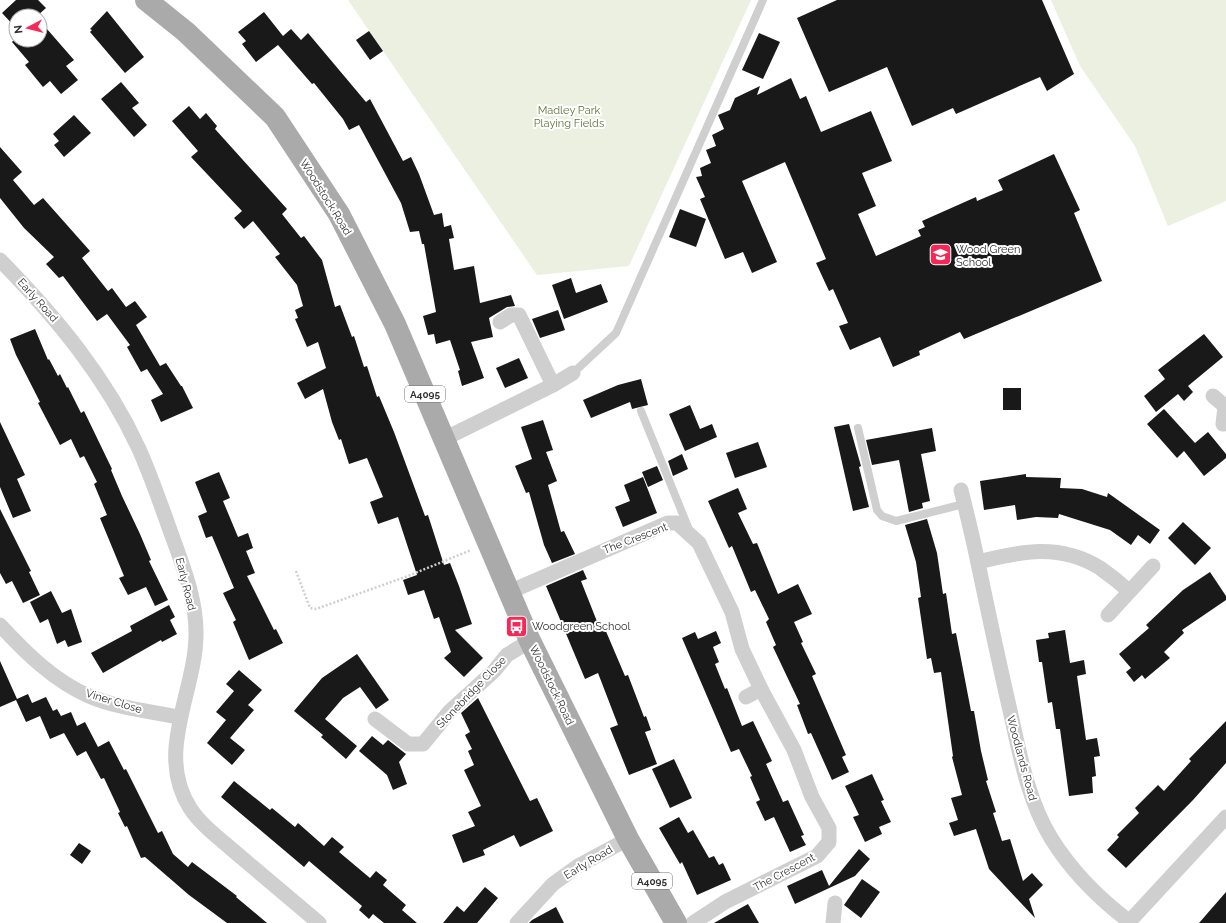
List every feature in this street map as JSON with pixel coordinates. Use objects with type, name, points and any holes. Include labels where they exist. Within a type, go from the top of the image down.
[{"type":"main road","name":"Woodstock Road","points":[[154,2],[275,117],[342,221],[395,324],[530,641],[628,839],[676,923]]},
{"type":"street","name":"Early Road","points":[[0,260],[40,301],[70,336],[112,398],[138,448],[184,569],[194,608],[196,635],[192,666],[179,717],[176,770],[181,789],[190,808],[210,830],[319,923]]},
{"type":"street","points":[[500,322],[511,315],[519,315],[553,385]]},
{"type":"street","points":[[444,439],[553,385],[573,373]]},
{"type":"street","points":[[1213,396],[1226,407],[1223,424]]},
{"type":"street","name":"Woodlands Road","points":[[963,497],[978,562],[991,630],[1019,752],[1033,802],[1051,838],[1077,874],[1101,900],[1129,922],[1226,818]]},
{"type":"street","name":"The Crescent","points":[[509,592],[668,523],[677,523],[699,543],[732,612],[742,649],[761,689],[794,750],[812,797],[829,828],[829,842],[817,856],[725,902],[693,923]]},
{"type":"street","points":[[978,562],[1026,551],[1050,551],[1072,556],[1099,568],[1129,591]]},
{"type":"street","points":[[1108,615],[1153,566]]},
{"type":"street","name":"Viner Close","points":[[0,626],[41,666],[89,696],[130,708],[179,717]]},
{"type":"street","name":"Stonebridge Close","points":[[376,720],[408,744],[423,744],[450,711],[494,671],[507,655],[530,641]]},
{"type":"street","points":[[746,697],[761,689]]},
{"type":"street","name":"Early Road","points":[[517,923],[554,884],[578,866],[628,839]]},
{"type":"street","points":[[835,903],[838,922]]},
{"type":"lane","points":[[573,373],[616,333],[763,0]]},
{"type":"lane","points":[[641,411],[692,536]]},
{"type":"lane","points":[[858,428],[877,510],[882,516],[896,520],[963,497]]},
{"type":"path","points":[[296,571],[310,608],[316,610],[401,579],[488,543]]},
{"type":"green space","name":"Madley Park Playing Fields","points":[[348,0],[751,0],[629,266],[537,275]]},
{"type":"green space","points":[[1051,0],[1226,0],[1226,201],[1168,226],[1135,146],[1080,66]]},
{"type":"building","points":[[16,0],[38,0],[46,8],[8,8],[8,19],[2,13]]},
{"type":"building","points":[[837,0],[1042,0],[1074,74],[1047,91],[1040,77],[956,114],[953,108],[912,126],[887,67],[829,92],[797,18]]},
{"type":"building","points":[[107,11],[144,57],[125,73],[90,32],[92,30],[90,29]]},
{"type":"building","points":[[264,12],[283,36],[291,29],[301,40],[308,33],[366,102],[370,99],[403,161],[411,157],[434,215],[442,213],[444,227],[451,225],[454,238],[449,239],[454,270],[474,266],[480,303],[511,295],[515,306],[507,307],[489,318],[493,337],[471,342],[484,378],[462,386],[458,371],[460,370],[450,340],[436,344],[434,334],[428,335],[423,316],[436,312],[424,244],[422,244],[419,231],[410,232],[401,203],[359,125],[349,130],[343,119],[314,83],[312,84],[278,45],[256,62],[242,44],[246,41],[238,32]]},
{"type":"building","points":[[48,30],[74,60],[66,66],[78,80],[61,94],[50,81],[43,87],[25,65],[29,62],[17,48],[48,48]]},
{"type":"building","points":[[369,31],[383,51],[370,60],[356,40]]},
{"type":"building","points":[[759,33],[780,42],[763,79],[742,70]]},
{"type":"building","points":[[791,78],[800,99],[806,96],[821,132],[871,111],[892,161],[862,173],[876,206],[858,214],[876,256],[921,236],[918,230],[925,227],[922,221],[976,197],[977,201],[1003,190],[998,180],[1054,154],[1080,210],[1074,213],[1102,281],[964,339],[960,332],[919,351],[920,355],[893,367],[880,337],[850,350],[839,326],[848,323],[833,289],[829,291],[816,263],[826,259],[785,162],[742,181],[777,262],[752,273],[743,252],[725,259],[700,199],[705,197],[696,177],[702,176],[700,168],[711,163],[706,150],[716,146],[712,135],[724,129],[718,115],[730,110],[735,98],[760,86],[757,95]]},
{"type":"building","points":[[121,82],[139,103],[132,108],[147,125],[134,137],[101,99]]},
{"type":"building","points":[[189,106],[200,119],[206,113],[217,126],[215,129],[287,209],[282,214],[301,238],[304,236],[322,260],[335,307],[340,305],[352,337],[354,336],[364,367],[367,366],[377,397],[379,396],[394,432],[425,516],[428,515],[444,565],[450,563],[472,624],[455,630],[483,658],[464,677],[444,658],[451,652],[439,617],[434,619],[424,590],[408,595],[403,580],[417,575],[398,517],[378,524],[370,502],[383,497],[367,458],[349,464],[341,439],[339,440],[332,422],[323,389],[305,399],[297,383],[326,368],[318,342],[307,347],[295,319],[298,318],[295,310],[303,306],[297,285],[275,257],[280,254],[253,221],[244,229],[234,218],[242,211],[191,157],[198,151],[172,121]]},
{"type":"building","points":[[74,115],[91,133],[64,157],[54,145],[59,141],[53,134]]},
{"type":"building","points":[[0,147],[22,172],[13,180],[34,205],[43,198],[90,251],[82,258],[108,291],[112,288],[126,307],[135,301],[147,317],[136,325],[160,366],[166,363],[182,386],[193,408],[161,422],[151,400],[163,394],[147,369],[141,372],[127,347],[130,345],[107,314],[97,321],[63,276],[59,278],[46,264],[54,257],[24,228],[0,198]]},
{"type":"building","points":[[680,209],[706,219],[696,247],[669,237]]},
{"type":"building","points":[[571,278],[576,293],[601,284],[608,302],[564,319],[552,285]]},
{"type":"building","points":[[558,310],[565,330],[540,338],[532,319]]},
{"type":"building","points":[[35,329],[48,360],[49,359],[58,376],[60,374],[81,413],[84,411],[112,469],[111,470],[122,496],[151,560],[149,561],[168,600],[155,606],[146,587],[128,595],[119,578],[124,576],[100,518],[107,515],[94,484],[97,482],[84,456],[80,458],[71,439],[60,445],[38,403],[40,402],[16,355],[10,339]]},
{"type":"building","points":[[1204,334],[1223,357],[1188,386],[1193,392],[1184,401],[1178,394],[1156,412],[1144,396],[1165,379],[1158,370]]},
{"type":"building","points":[[519,358],[528,378],[505,388],[496,368]]},
{"type":"building","points":[[641,379],[648,405],[632,409],[630,402],[591,418],[583,400],[618,385]]},
{"type":"building","points":[[1003,388],[1021,388],[1021,410],[1003,410]]},
{"type":"building","points":[[690,405],[700,429],[712,424],[717,437],[685,451],[669,414]]},
{"type":"building","points":[[1164,409],[1195,443],[1208,432],[1226,454],[1226,458],[1204,476],[1184,451],[1177,458],[1147,424]]},
{"type":"building","points":[[543,420],[553,450],[546,452],[557,481],[548,485],[561,532],[564,531],[575,554],[552,563],[544,545],[529,492],[526,493],[515,466],[532,459],[521,427]]},
{"type":"building","points":[[0,422],[25,475],[17,479],[31,511],[13,518],[0,487]]},
{"type":"building","points":[[849,424],[861,466],[859,467],[869,507],[853,511],[834,427]]},
{"type":"building","points":[[932,428],[936,451],[921,454],[930,501],[922,503],[923,508],[909,512],[899,460],[872,465],[866,440]]},
{"type":"building","points":[[758,442],[767,467],[735,478],[726,453]]},
{"type":"building","points":[[682,454],[688,469],[673,476],[668,461]]},
{"type":"building","points":[[657,466],[663,480],[648,487],[642,472]]},
{"type":"building","points":[[219,472],[230,498],[223,501],[238,537],[248,533],[253,548],[246,551],[255,573],[247,576],[274,630],[276,629],[283,643],[249,660],[233,622],[236,620],[223,593],[234,588],[212,536],[206,538],[198,516],[207,512],[195,482]]},
{"type":"building","points":[[1026,474],[1026,477],[1061,478],[1060,488],[1082,489],[1107,497],[1108,493],[1160,530],[1150,544],[1138,535],[1131,545],[1110,530],[1059,514],[1058,518],[1036,517],[1017,520],[1015,505],[984,510],[980,481]]},
{"type":"building","points":[[643,477],[657,513],[623,527],[615,507],[630,501],[624,485]]},
{"type":"building","points":[[738,488],[747,509],[738,513],[753,544],[757,543],[778,594],[798,584],[812,614],[794,622],[803,642],[801,643],[816,674],[812,676],[846,755],[842,757],[849,772],[832,780],[811,733],[808,734],[797,705],[800,704],[773,647],[776,645],[766,622],[769,619],[755,590],[751,592],[732,546],[729,548],[708,501]]},
{"type":"building","points":[[0,509],[31,571],[29,572],[40,595],[23,603],[12,581],[6,584],[0,573]]},
{"type":"building","points":[[927,519],[937,553],[943,594],[946,593],[952,634],[956,633],[971,711],[974,711],[988,780],[986,781],[996,812],[993,813],[1002,841],[1010,839],[1023,881],[1032,873],[1043,885],[1029,899],[1035,918],[989,869],[976,829],[954,836],[949,823],[958,820],[951,798],[962,795],[952,757],[941,672],[934,673],[931,658],[927,659],[918,598],[921,597],[916,562],[905,525]]},
{"type":"building","points":[[1183,522],[1211,548],[1195,565],[1168,538]]},
{"type":"building","points":[[583,570],[587,579],[581,581],[598,624],[602,622],[625,676],[628,675],[644,717],[646,716],[651,730],[645,732],[657,764],[629,775],[610,728],[618,725],[598,673],[585,679],[546,586]]},
{"type":"building","points":[[1210,572],[1226,596],[1226,600],[1182,630],[1184,633],[1164,652],[1170,658],[1145,679],[1142,675],[1134,682],[1126,672],[1131,668],[1119,654],[1149,628],[1146,625],[1183,590]]},
{"type":"building","points":[[51,591],[62,613],[71,609],[82,642],[68,647],[65,640],[57,644],[48,619],[40,623],[30,602]]},
{"type":"building","points":[[169,605],[175,617],[170,620],[177,634],[162,642],[161,640],[103,673],[91,653],[132,631],[130,626]]},
{"type":"building","points":[[1065,630],[1070,663],[1084,660],[1086,674],[1077,676],[1086,740],[1097,738],[1100,756],[1094,757],[1096,776],[1092,777],[1093,793],[1069,796],[1060,729],[1056,729],[1052,702],[1048,703],[1042,662],[1039,662],[1036,640],[1049,638],[1048,633]]},
{"type":"building","points":[[716,631],[721,643],[713,647],[719,662],[715,664],[725,689],[727,688],[742,726],[753,721],[772,761],[766,764],[783,802],[788,800],[804,835],[801,836],[806,845],[790,852],[774,817],[765,821],[756,802],[760,800],[750,777],[752,776],[739,749],[731,752],[682,638],[695,632],[698,639]]},
{"type":"building","points":[[357,654],[389,700],[376,709],[360,687],[343,698],[325,719],[357,746],[346,759],[321,737],[323,735],[294,711],[322,678]]},
{"type":"building","points":[[0,661],[17,699],[28,694],[32,703],[46,697],[53,711],[57,709],[61,716],[71,712],[77,726],[85,722],[98,747],[109,741],[124,770],[126,769],[158,833],[162,831],[173,854],[188,867],[192,862],[237,896],[236,897],[267,923],[227,923],[189,895],[145,857],[141,858],[127,826],[125,827],[118,813],[120,812],[104,778],[101,779],[86,751],[77,756],[64,733],[50,739],[40,716],[26,722],[16,700],[0,707]]},
{"type":"building","points":[[239,670],[262,690],[248,705],[254,710],[230,738],[245,750],[232,765],[207,743],[226,720],[216,712],[234,691],[226,684]]},
{"type":"building","points":[[478,698],[530,801],[537,798],[553,831],[520,847],[514,835],[483,850],[485,855],[463,863],[452,835],[475,826],[468,812],[481,806],[464,770],[474,765],[468,751],[472,749],[465,735],[470,732],[461,713]]},
{"type":"building","points":[[1226,721],[1226,763],[1193,800],[1126,868],[1107,850],[1119,837],[1117,835],[1139,813],[1135,808],[1158,785],[1164,791],[1191,761],[1189,759]]},
{"type":"building","points":[[372,736],[383,745],[388,740],[406,754],[399,762],[407,784],[393,790],[387,775],[359,751]]},
{"type":"building","points":[[674,759],[692,798],[670,808],[652,769]]},
{"type":"building","points":[[872,774],[884,800],[881,801],[891,822],[879,827],[882,834],[865,842],[853,817],[859,815],[845,786]]},
{"type":"building","points":[[234,781],[270,810],[272,808],[295,827],[298,823],[324,846],[332,837],[344,847],[339,852],[370,878],[376,871],[387,880],[383,885],[406,905],[402,910],[417,923],[384,923],[373,914],[369,919],[359,910],[362,906],[309,861],[304,867],[221,797]]},
{"type":"building","points":[[679,817],[688,833],[693,830],[709,858],[714,856],[719,865],[723,863],[731,880],[697,895],[682,862],[680,864],[659,828]]},
{"type":"building","points":[[79,843],[91,851],[82,864],[70,855]]},
{"type":"building","points":[[859,849],[870,859],[855,876],[795,904],[787,886],[822,870],[829,886]]},
{"type":"building","points":[[862,879],[880,892],[861,918],[844,905]]},
{"type":"building","points":[[485,887],[498,898],[477,923],[443,923],[457,906],[464,912]]},
{"type":"building","points":[[1226,892],[1226,923],[1199,923]]},
{"type":"building","points":[[748,904],[759,923],[714,923]]},
{"type":"building","points":[[556,907],[564,923],[529,923],[532,920]]},
{"type":"place","name":"Wood Green School","points":[[941,255]]},
{"type":"place","name":"Woodgreen School","points":[[517,626]]}]
